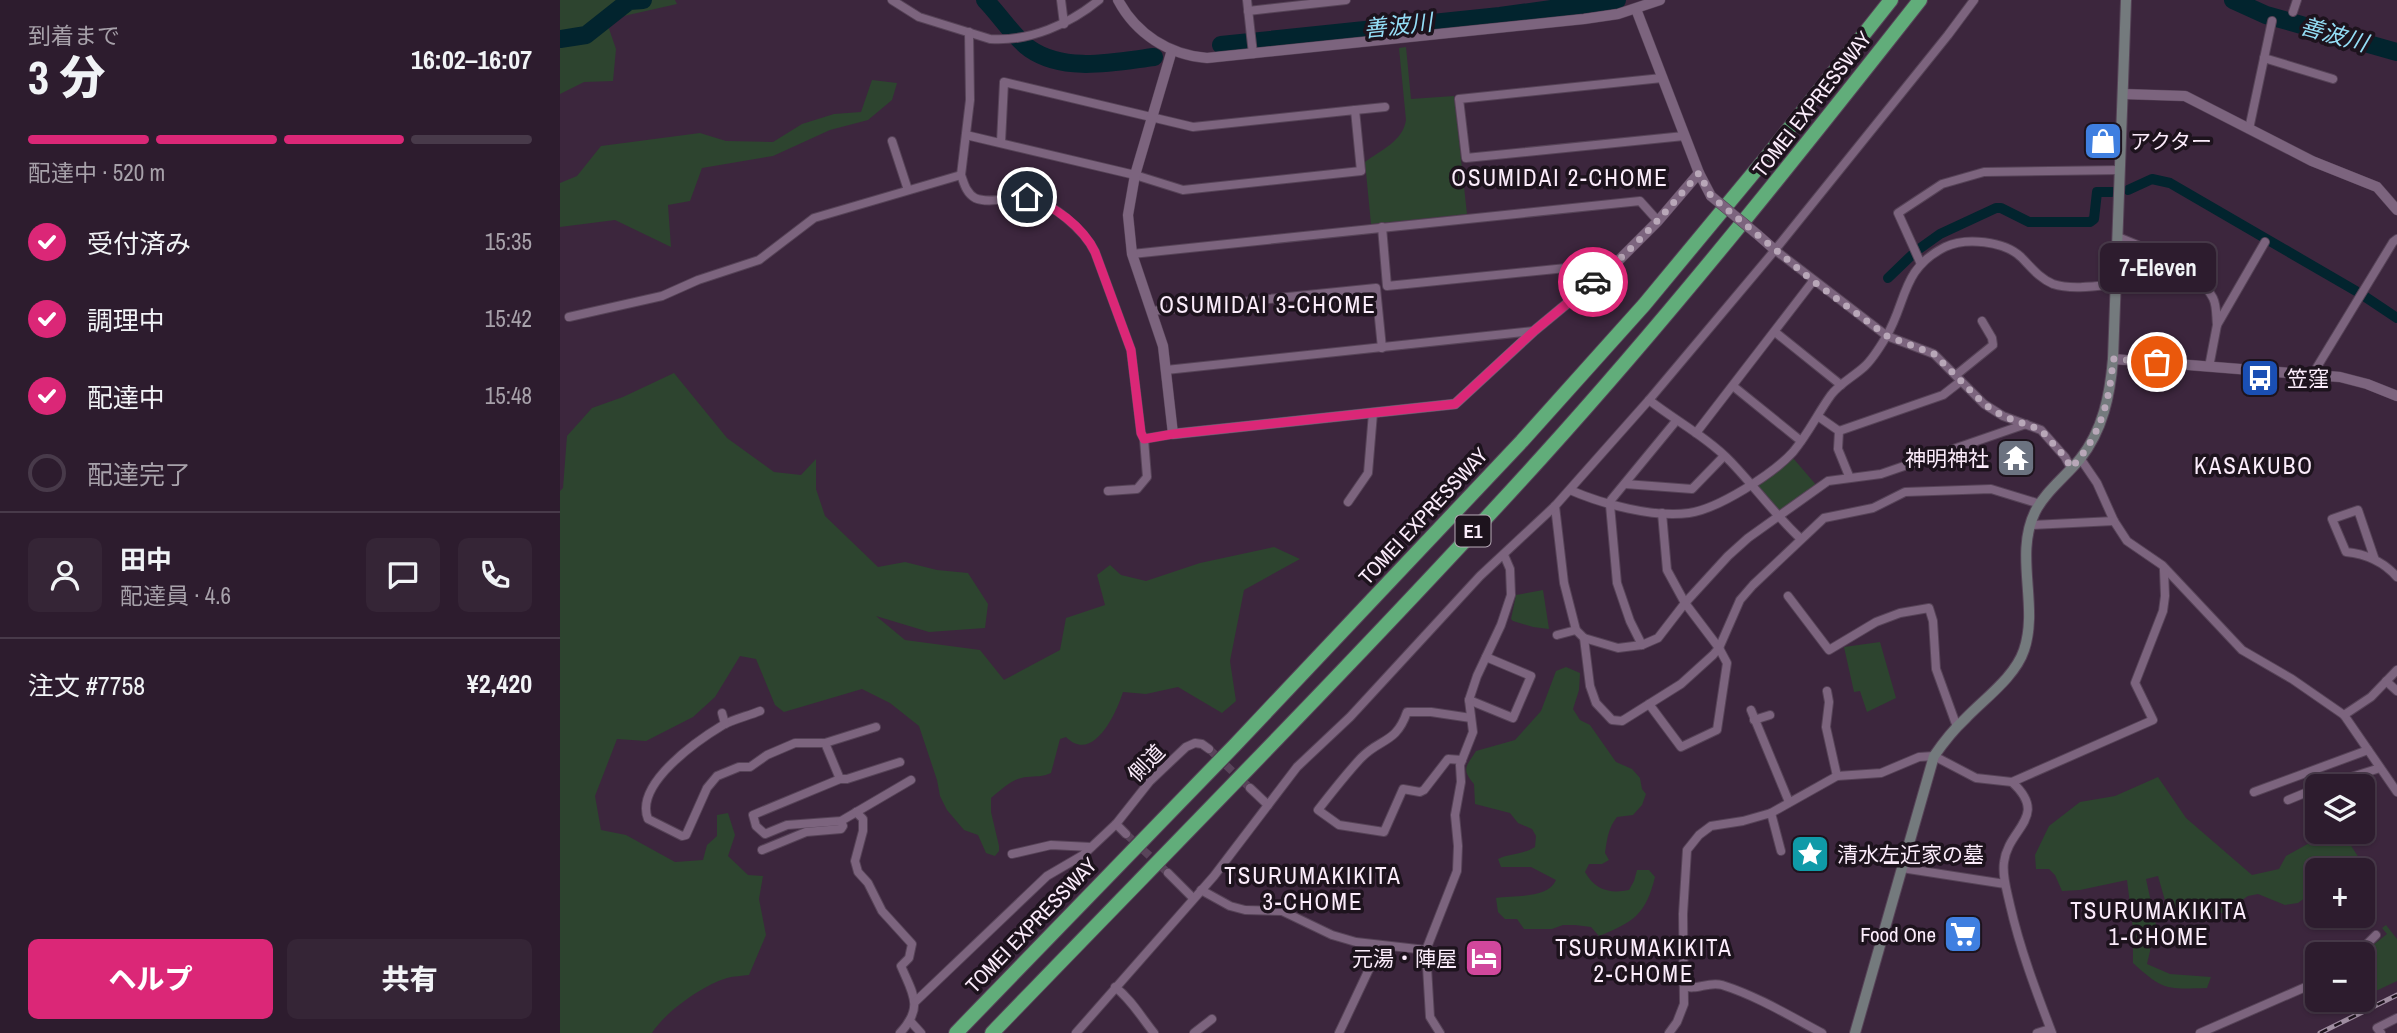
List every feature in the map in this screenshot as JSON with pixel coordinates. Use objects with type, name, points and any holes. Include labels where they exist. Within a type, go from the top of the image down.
[{"type":"highway","name":"TOMEI EXPRESSWAY","points":[[960,1029],[1235,745],[1522,441],[1644,305],[1765,159],[1891,0]]},
{"type":"highway","name":"TOMEI EXPRESSWAY","points":[[992,1033],[1254,762],[1542,457],[1756,207],[1920,0]]},
{"type":"main road","points":[[1855,1033],[1934,756],[1957,727],[2000,684],[2023,653],[2029,614],[2027,547],[2030,525],[2040,504],[2080,458],[2098,429],[2106,408],[2113,359],[2126,0]]},
{"type":"street","points":[[892,0],[919,17],[990,39],[1018,37],[1064,24],[1099,0]]},
{"type":"street","points":[[1061,0],[1064,24]]},
{"type":"street","points":[[1118,0],[1141,30],[1155,41],[1172,50],[1207,58],[1584,19],[1635,4],[1660,0]]},
{"type":"street","points":[[1247,0],[1253,54]]},
{"type":"street","points":[[1248,11],[1346,0]]},
{"type":"street","points":[[1076,1033],[1201,890],[1297,767],[1350,717],[1471,586],[1555,506],[1649,400],[1775,250],[1974,0]]},
{"type":"street","points":[[2293,12],[2297,0]]},
{"type":"street","points":[[1635,4],[1684,136],[1711,196],[1813,281],[1887,336],[1934,354],[1984,404],[2003,416],[2041,430],[2065,457],[2071,468]]},
{"type":"street","points":[[2249,130],[2272,22]]},
{"type":"street","points":[[969,32],[970,100],[961,175],[964,186],[974,197],[983,199],[1027,197],[1038,200],[1053,208],[1090,241],[1131,350],[1147,477],[1137,489],[1108,491]]},
{"type":"street","points":[[1172,50],[1135,175],[1128,215],[1132,254],[1163,346],[1173,434]]},
{"type":"street","points":[[2264,58],[2333,79]]},
{"type":"street","points":[[1662,78],[1459,99],[1466,158],[1684,136]]},
{"type":"street","points":[[1000,142],[1004,82],[1193,127],[1385,107]]},
{"type":"street","points":[[2123,94],[2185,96],[2312,161],[2377,187],[2397,210]]},
{"type":"street","points":[[966,135],[1135,175],[1183,190],[1361,171],[1355,110]]},
{"type":"street","points":[[892,141],[908,190]]},
{"type":"street","points":[[1921,264],[1898,214],[1942,184],[1984,172],[2120,170]]},
{"type":"street","points":[[1144,439],[1455,404],[1534,331],[1616,263],[1658,221],[1699,173]]},
{"type":"street","points":[[569,317],[662,296],[698,280],[759,260],[814,218],[961,175]]},
{"type":"street","points":[[1132,254],[1640,201],[1658,221]]},
{"type":"street","points":[[1382,228],[1387,286],[1616,263]]},
{"type":"street","points":[[2118,237],[2157,254],[2201,282],[2216,305],[2217,325],[2209,367]]},
{"type":"street","points":[[2316,374],[2317,367],[2362,291],[2397,239]]},
{"type":"street","points":[[1570,489],[1610,505],[1688,514],[1750,486],[1773,470],[1801,441],[1819,417],[1831,394],[1865,366],[1887,336],[1909,281],[1921,264],[1944,248],[1961,242],[1985,242],[2018,254],[2044,280],[2057,285],[2116,284]]},
{"type":"street","points":[[2217,325],[2265,242]]},
{"type":"street","points":[[1696,433],[1813,281]]},
{"type":"street","points":[[1152,311],[1376,288],[1382,348]]},
{"type":"street","points":[[1839,431],[1942,395],[1993,345],[1982,321]]},
{"type":"street","points":[[1166,370],[1534,331]]},
{"type":"street","points":[[1775,332],[1840,385]]},
{"type":"street","points":[[2113,359],[2316,374],[2367,384],[2397,396]]},
{"type":"street","points":[[1733,386],[1801,441]]},
{"type":"street","points":[[1649,400],[1724,456],[1777,517],[1801,539]]},
{"type":"street","points":[[1348,502],[1367,473],[1373,413]]},
{"type":"street","points":[[1819,417],[1839,431]]},
{"type":"street","points":[[1642,645],[1630,621],[1617,583],[1610,505],[1611,500],[1676,421]]},
{"type":"street","points":[[1555,506],[1564,583],[1576,629],[1584,638],[1618,648],[1642,645],[1658,638],[1685,603],[1728,556],[1828,481],[1849,476],[1881,474],[2026,424]]},
{"type":"street","points":[[1839,431],[1838,449],[1849,476]]},
{"type":"street","points":[[1625,484],[1692,489],[1724,456]]},
{"type":"street","points":[[2080,458],[2097,483],[2114,522],[2127,541],[2162,565],[2242,650],[2292,679],[2344,715],[2397,792]]},
{"type":"street","points":[[1584,638],[1590,686],[1596,703],[1612,720],[1622,721],[1681,684],[1719,648],[1740,600],[1824,518],[1873,509],[1905,492],[1991,489],[2040,504]]},
{"type":"street","points":[[2375,560],[2358,510],[2332,519],[2346,552],[2363,554],[2397,577]]},
{"type":"street","points":[[1649,704],[1681,747],[1717,730],[1727,663],[1685,603],[1667,570],[1662,513]]},
{"type":"street","points":[[2030,525],[2114,522]]},
{"type":"street","points":[[1440,1033],[1430,1017],[1426,950],[1457,871],[1455,815],[1462,760],[1473,732],[1469,700],[1486,657],[1505,626],[1511,595],[1510,569],[1504,555]]},
{"type":"street","points":[[1669,1033],[1681,1013],[1684,986],[1683,914],[1687,850],[1699,835],[1711,826],[1771,813],[1837,776],[1881,773],[1919,757],[1934,756],[1976,778],[2012,782],[2152,720],[2135,682],[2163,611],[2164,570]]},
{"type":"street","points":[[1788,596],[1829,650],[1877,622],[1900,613],[1929,608],[1933,621],[1936,669],[1957,727]]},
{"type":"street","points":[[1557,635],[1576,629]]},
{"type":"street","points":[[1469,700],[1513,718],[1531,676],[1486,657]]},
{"type":"street","points":[[2344,715],[2371,697],[2397,670]]},
{"type":"street","points":[[2386,681],[2397,691]]},
{"type":"street","points":[[1827,691],[1829,702],[1826,727],[1837,776]]},
{"type":"street","points":[[1751,710],[1789,802]]},
{"type":"street","points":[[760,711],[721,720],[669,765],[647,801],[645,812],[648,819],[682,836],[687,835],[707,788],[717,776],[739,767],[750,767],[767,755],[795,744],[825,743],[876,727]]},
{"type":"street","points":[[1462,760],[1448,759],[1420,792],[1403,789],[1384,832],[1339,825],[1318,810],[1363,755],[1391,739],[1400,729],[1407,712],[1431,712],[1471,718]]},
{"type":"street","points":[[1754,720],[1770,715]]},
{"type":"street","points":[[825,743],[840,779]]},
{"type":"street","name":"側道","points":[[1116,824],[1150,781],[1186,747],[1202,744],[1209,749]]},
{"type":"street","points":[[2254,792],[2368,750]]},
{"type":"street","points":[[900,762],[840,779],[752,815],[756,825],[765,834],[787,825],[841,821],[911,780]]},
{"type":"street","points":[[2361,774],[2380,768]]},
{"type":"street","points":[[2012,782],[2026,797],[2027,817],[2004,860],[2005,884],[2017,937],[2051,1031],[2037,1033]]},
{"type":"street","points":[[1250,788],[1268,805]]},
{"type":"street","points":[[2288,800],[2305,793]]},
{"type":"street","points":[[856,812],[863,819],[863,831],[855,861],[858,872],[868,883],[882,911],[912,944],[909,958],[901,966],[916,1001]]},
{"type":"street","points":[[1771,813],[1781,851]]},
{"type":"street","points":[[762,850],[806,832],[841,829],[841,821]]},
{"type":"street","points":[[900,1033],[911,1022],[916,1001],[1046,876],[1083,855],[1116,824],[1126,834]]},
{"type":"street","points":[[1012,854],[1051,845],[1091,847]]},
{"type":"street","points":[[1902,868],[2005,884]]},
{"type":"street","points":[[1168,873],[1193,898]]},
{"type":"street","points":[[1201,890],[1230,906],[1245,910],[1282,911],[1332,935],[1380,946],[1426,950]]},
{"type":"street","points":[[2368,942],[2375,935]]},
{"type":"street","points":[[1339,1033],[1380,946]]},
{"type":"street","points":[[1684,986],[1690,988],[1719,984],[1766,1004],[1822,1033]]},
{"type":"street","points":[[1115,987],[1129,998],[1134,1009],[1154,1033]]},
{"type":"street","points":[[2200,1033],[2305,987]]},
{"type":"street","points":[[2381,1033],[2377,1028],[2397,1018]]},
{"type":"street","points":[[1194,1033],[1212,1019]]},
{"type":"street","points":[[911,1022],[921,1033]]},
{"type":"green space","points":[[560,0],[675,0],[677,4],[606,20],[616,49],[613,81],[584,82],[560,94]]},
{"type":"green space","points":[[1406,47],[1411,99],[1454,96],[1467,214],[1371,224],[1365,162],[1396,139],[1404,127],[1406,120],[1399,48]]},
{"type":"green space","points":[[872,80],[897,83],[892,100],[868,120],[830,130],[773,156],[702,168],[690,201],[668,205],[671,247],[615,220],[560,227],[560,183],[577,176],[601,146],[700,133],[726,141],[773,142],[802,124],[834,114],[861,112]]},
{"type":"green space","points":[[674,373],[727,438],[774,472],[801,475],[816,459],[816,489],[825,516],[878,567],[905,562],[937,570],[968,573],[988,604],[985,628],[929,632],[876,616],[905,640],[980,650],[1004,680],[1060,650],[1066,618],[1105,605],[1097,575],[1110,565],[1121,575],[1146,581],[1200,563],[1274,547],[1300,559],[1244,590],[1230,661],[1236,701],[1222,713],[1178,687],[1146,694],[1123,692],[1109,723],[1094,740],[1076,744],[1066,737],[1060,739],[1051,773],[1017,779],[991,798],[991,812],[999,846],[995,856],[986,853],[978,835],[964,830],[947,810],[940,796],[919,726],[890,703],[862,689],[784,712],[775,705],[756,659],[740,656],[715,697],[693,717],[646,741],[617,739],[595,796],[601,830],[626,835],[675,862],[703,860],[707,845],[717,836],[717,815],[728,813],[735,835],[728,856],[748,875],[763,876],[759,899],[766,935],[749,975],[727,978],[696,993],[675,1008],[652,1033],[560,1033],[560,491],[563,488],[567,436],[592,408]]},
{"type":"green space","points":[[1793,458],[1817,486],[1784,509],[1776,510],[1759,491],[1758,486]]},
{"type":"green space","points":[[1543,590],[1549,629],[1533,627],[1511,619],[1516,595]]},
{"type":"green space","points":[[1880,642],[1896,698],[1867,712],[1860,691],[1854,692],[1844,647]]},
{"type":"green space","points":[[1566,667],[1580,673],[1579,690],[1573,709],[1580,720],[1590,725],[1616,762],[1632,769],[1640,778],[1646,794],[1642,805],[1633,815],[1617,817],[1614,821],[1608,834],[1605,853],[1609,860],[1602,864],[1589,864],[1585,872],[1598,887],[1616,891],[1629,890],[1637,870],[1649,870],[1655,877],[1651,890],[1637,915],[1599,936],[1591,927],[1575,925],[1552,929],[1524,929],[1517,919],[1505,919],[1498,912],[1496,898],[1538,893],[1552,886],[1556,880],[1531,867],[1501,867],[1498,859],[1535,847],[1536,836],[1532,829],[1518,823],[1510,813],[1475,804],[1474,784],[1466,771],[1476,751],[1515,740],[1541,711],[1556,671]]},
{"type":"green space","points":[[2158,777],[2186,818],[2252,875],[2279,869],[2286,856],[2308,844],[2350,844],[2359,858],[2305,858],[2305,898],[2298,903],[2285,905],[2258,894],[2248,896],[2223,913],[2168,911],[2158,876],[2146,879],[2156,925],[2147,964],[2170,974],[2211,977],[2207,988],[2166,986],[2152,979],[2133,963],[2133,929],[2127,880],[2062,891],[2055,875],[2049,869],[2036,869],[2035,855],[2049,826],[2080,802],[2115,796]]},
{"type":"green space","points":[[2386,925],[2397,939],[2397,981],[2375,991],[2375,944],[2387,934],[2382,928]]},
{"type":"waterway","name":"善波川","points":[[560,39],[586,35],[629,1],[643,0]]},
{"type":"waterway","name":"善波川","points":[[985,0],[1024,45],[1044,56],[1059,61],[1090,64],[1154,57]]},
{"type":"waterway","name":"善波川","points":[[1221,45],[1500,16],[1617,0]]},
{"type":"waterway","name":"善波川","points":[[2233,0],[2266,15],[2397,52]]},
{"type":"waterway","points":[[2128,190],[2152,179],[2170,183],[2356,291]]},
{"type":"waterway","points":[[1919,249],[1940,234],[1996,208],[2029,222],[2090,222],[2094,219],[2097,192],[2112,192]]},
{"type":"waterway","points":[[1888,278],[1912,255]]},
{"type":"waterway","points":[[2364,296],[2397,318]]},
{"type":"tunnel","points":[[1209,749],[1250,788]]},
{"type":"tunnel","points":[[1126,834],[1168,873]]},
{"type":"railway","points":[[2320,1033],[2397,995]]},
{"type":"way so far","points":[[1593,282],[1658,221],[1699,173],[1711,196],[1813,281],[1887,336],[1934,354],[1984,404],[2003,416],[2041,430],[2065,457],[2071,468],[2098,429],[2106,408],[2113,359],[2157,362]]},
{"type":"place","name":"アクター","points":[[2103,141]]},
{"type":"place","name":"7-Eleven","points":[[2157,362]]},
{"type":"place","name":"笠窪","points":[[2260,378]]},
{"type":"place","name":"神明神社","points":[[2016,458]]},
{"type":"place","name":"清水左近家の墓","points":[[1810,854]]},
{"type":"place","name":"Food One","points":[[1963,934]]},
{"type":"place","name":"元湯・陣屋","points":[[1484,958]]},
{"type":"district","name":"OSUMIDAI 2-CHOME","points":[[1560,177]]},
{"type":"district","name":"OSUMIDAI 3-CHOME","points":[[1268,304]]},
{"type":"district","name":"KASAKUBO","points":[[2254,465]]},
{"type":"district","name":"TSURUMAKIKITA 3-CHOME","points":[[1313,888]]},
{"type":"district","name":"TSURUMAKIKITA 1-CHOME","points":[[2159,923]]},
{"type":"district","name":"TSURUMAKIKITA 2-CHOME","points":[[1644,960]]},
{"type":"route","points":[[1027,197],[1053,208],[1090,241],[1131,350],[1141,433],[1144,439],[1455,404],[1534,331],[1593,282]]}]
